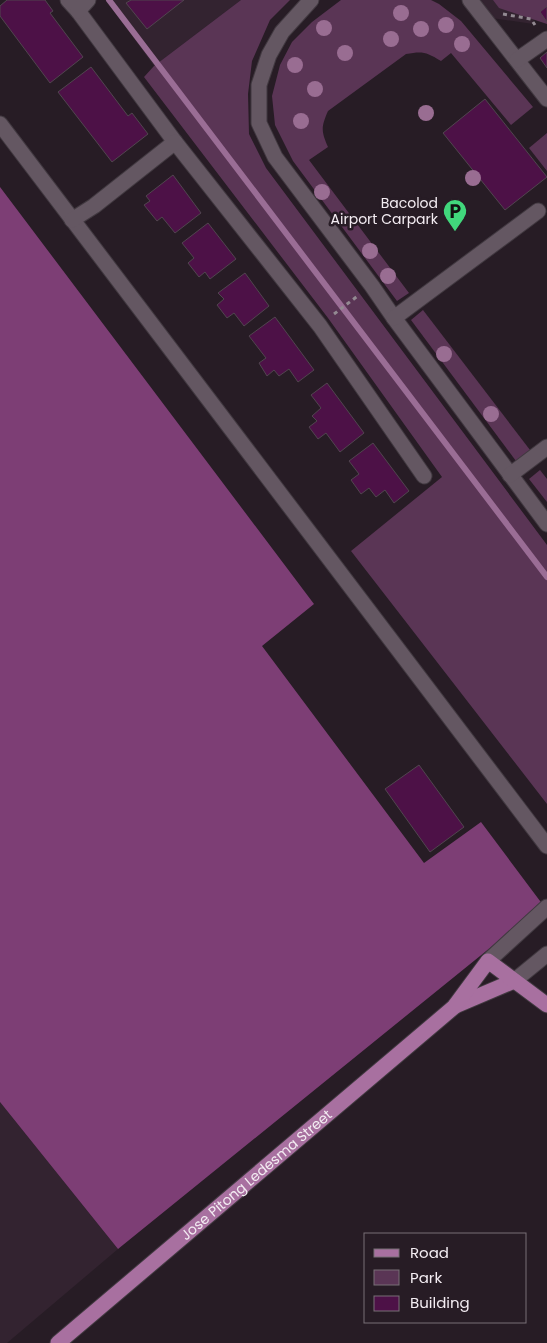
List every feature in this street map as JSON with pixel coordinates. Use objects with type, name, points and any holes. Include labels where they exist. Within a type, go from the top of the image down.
[{"type":"main road","points":[[454,1006],[488,961],[544,1003]]},
{"type":"main road","points":[[454,1006],[514,981]]},
{"type":"main road","name":"Jose Pitong Ledesma Street","points":[[58,1343],[454,1006]]},
{"type":"street","points":[[311,0],[282,32],[269,55],[259,85],[259,123],[275,157],[547,524]]},
{"type":"street","points":[[469,2],[547,99]]},
{"type":"street","points":[[78,4],[174,142],[320,326],[424,476]]},
{"type":"street","points":[[517,60],[547,39]]},
{"type":"street","points":[[0,124],[547,846]]},
{"type":"street","points":[[72,220],[94,206],[174,142]]},
{"type":"street","points":[[394,318],[538,211]]},
{"type":"street","points":[[510,475],[547,447]]},
{"type":"street","points":[[488,961],[547,908]]},
{"type":"street","points":[[514,981],[547,954]]},
{"type":"path","points":[[502,13],[531,19]]},
{"type":"path","points":[[320,326],[372,286]]},
{"type":"shaded area","points":[[106,0],[241,0],[154,66]]},
{"type":"shaded area","points":[[478,0],[547,0],[534,17],[533,24],[492,18]]},
{"type":"shaded area","points":[[0,187],[314,604],[262,646],[424,863],[481,822],[543,905],[118,1249],[0,1102]]},
{"type":"shaded area","points":[[0,1102],[118,1249],[7,1343],[0,1343]]},
{"type":"green space","points":[[241,0],[290,0],[270,20],[252,61],[248,94],[249,134],[266,168],[547,545],[547,804],[351,551],[442,477],[328,318],[144,77],[154,66]]},
{"type":"green space","points":[[341,0],[431,0],[439,4],[461,21],[533,107],[511,125],[451,53],[441,61],[428,54],[417,53],[406,54],[328,111],[323,129],[328,147],[309,160],[409,293],[397,301],[293,161],[275,125],[272,96],[280,65],[292,42],[312,22]]},
{"type":"green space","points":[[493,0],[547,0],[547,24],[499,8]]},
{"type":"green space","points":[[547,133],[547,171],[529,148]]},
{"type":"green space","points":[[423,310],[530,450],[516,461],[411,320]]},
{"type":"green space","points":[[540,470],[547,479],[547,502],[529,479]]},
{"type":"building","points":[[7,0],[45,0],[53,11],[50,13],[83,57],[50,83],[0,16],[0,6]]},
{"type":"building","points":[[131,0],[184,0],[147,29],[126,3]]},
{"type":"building","points":[[547,6],[547,22],[540,12]]},
{"type":"building","points":[[547,52],[547,68],[540,58]]},
{"type":"building","points":[[91,67],[128,116],[132,113],[148,134],[112,162],[58,92]]},
{"type":"building","points":[[485,99],[547,177],[505,210],[443,133]]},
{"type":"building","points":[[173,175],[201,213],[175,233],[162,217],[157,221],[144,205],[150,201],[146,196]]},
{"type":"building","points":[[208,223],[236,259],[210,279],[205,272],[199,277],[188,263],[194,258],[182,243]]},
{"type":"building","points":[[245,273],[269,306],[244,326],[234,313],[227,318],[217,305],[224,299],[218,293]]},
{"type":"building","points":[[275,317],[314,370],[298,382],[289,369],[279,376],[274,370],[267,376],[259,363],[266,358],[249,336]]},
{"type":"building","points":[[327,383],[364,433],[340,452],[326,433],[318,439],[309,427],[317,421],[312,416],[321,408],[311,395]]},
{"type":"building","points":[[373,443],[409,491],[394,503],[385,490],[376,497],[369,488],[361,494],[351,480],[359,474],[349,461]]},
{"type":"building","points":[[419,765],[464,827],[430,852],[385,789]]},
{"type":"waterway","points":[[109,0],[547,577]]},
{"type":"place","name":"Bacolod Airport Carpark","points":[[455,232]]}]
